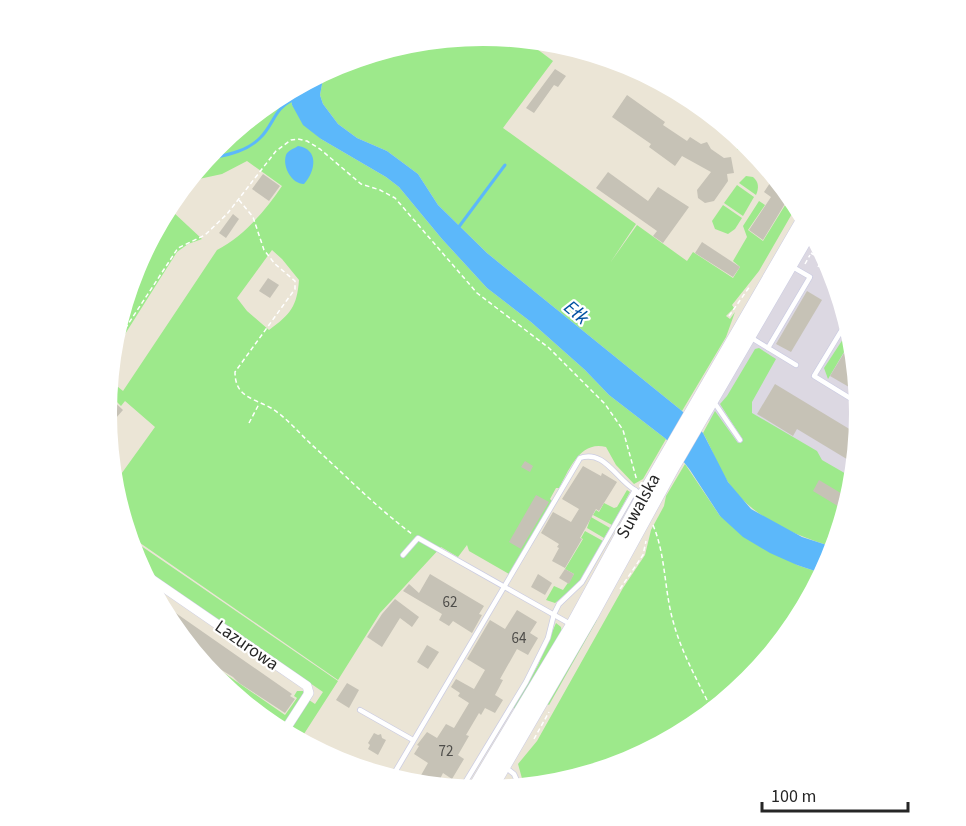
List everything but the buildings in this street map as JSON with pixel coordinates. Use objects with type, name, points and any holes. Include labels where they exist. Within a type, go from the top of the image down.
[{"type":"street","name":"Suwalska","points":[[786,262],[799,229]]},
{"type":"street","name":"Suwalska","points":[[493,780],[514,715],[578,628],[644,495],[669,462],[786,262],[805,238]]},
{"type":"street","name":"Suwalska","points":[[483,780],[499,763],[643,518],[644,495]]},
{"type":"street","name":"Lazurowa","points":[[159,585],[307,686],[309,693],[289,724]]},
{"type":"lane","points":[[768,348],[810,277],[786,262]]},
{"type":"lane","points":[[840,333],[814,376],[849,397]]},
{"type":"lane","points":[[744,334],[796,365]]},
{"type":"lane","points":[[703,407],[716,405],[740,440]]},
{"type":"lane","name":"Suwalska","points":[[397,769],[580,458],[587,456],[599,458],[627,486],[644,495]]},
{"type":"lane","points":[[468,779],[514,715],[546,643],[559,604],[582,582],[644,495]]},
{"type":"lane","points":[[403,555],[418,538],[578,628]]},
{"type":"lane","points":[[360,710],[413,740]]},
{"type":"lane","points":[[499,763],[516,778]]},
{"type":"path","points":[[127,327],[178,248],[205,235],[227,214],[276,151],[291,140],[307,141],[320,149],[361,184],[395,198],[477,293],[549,348],[605,404],[622,430],[638,483],[644,495]]},
{"type":"path","points":[[239,200],[253,217],[264,250],[275,264],[295,281],[295,289],[235,372],[235,381],[239,390],[274,410],[391,518],[418,538]]},
{"type":"path","points":[[729,316],[738,306]]},
{"type":"path","points":[[249,423],[260,403]]},
{"type":"path","points":[[643,518],[654,527],[665,564],[667,592],[673,621],[685,656],[708,702]]},
{"type":"path","points":[[620,588],[643,555],[648,533]]},
{"type":"shaded area","points":[[808,244],[822,273],[837,318],[849,389],[849,437],[835,513],[796,507],[707,418]]},
{"type":"green space","points":[[483,46],[540,52],[553,61],[503,128],[636,224],[610,263],[637,225],[687,261],[693,252],[733,278],[740,267],[733,261],[747,237],[743,226],[759,201],[765,205],[748,230],[763,241],[785,205],[791,215],[759,271],[732,305],[734,308],[726,316],[730,319],[735,312],[726,337],[682,411],[487,253],[438,205],[418,174],[387,151],[357,138],[338,124],[323,104],[320,95],[322,83],[343,74],[411,54]]},
{"type":"green space","points":[[292,101],[292,105],[321,139],[399,187],[487,288],[531,322],[585,370],[609,395],[666,439],[643,479],[634,484],[616,465],[606,447],[597,446],[582,452],[571,465],[559,488],[556,488],[550,499],[552,501],[509,574],[469,551],[467,545],[458,557],[441,547],[380,613],[338,680],[140,543],[129,508],[122,473],[155,427],[125,401],[121,406],[116,401],[117,386],[123,391],[217,250],[236,238],[253,222],[282,186],[247,161],[222,174],[201,179],[241,137]],"holes":[[[272,250],[299,280],[297,297],[292,309],[269,330],[247,311],[237,298]]]},
{"type":"green space","points":[[746,176],[753,177],[756,181],[758,188],[756,195],[739,183]]},
{"type":"green space","points":[[737,185],[754,197],[743,216],[724,203]]},
{"type":"green space","points":[[723,205],[742,218],[735,229],[728,234],[715,229],[712,221]]},
{"type":"green space","points":[[175,214],[202,239],[188,244],[177,252],[126,333],[144,273]]},
{"type":"green space","points":[[842,341],[844,352],[828,379],[824,368]]},
{"type":"green space","points":[[759,348],[776,359],[752,402],[752,413],[817,451],[822,460],[844,473],[837,508],[825,544],[775,524],[749,506],[728,482],[703,433],[715,411],[738,443],[743,440],[720,404],[755,349]]},
{"type":"green space","points":[[685,464],[720,516],[797,565],[814,571],[812,575],[788,617],[759,655],[725,689],[687,718],[645,742],[601,760],[555,772],[522,777],[518,764],[537,741],[623,588],[645,555],[651,530],[664,506],[666,496]]},
{"type":"green space","points":[[627,490],[630,492],[612,525],[593,515],[596,510],[599,512],[604,503],[614,508],[617,507]]},
{"type":"green space","points":[[591,517],[610,528],[604,538],[587,528]]},
{"type":"green space","points":[[585,531],[603,541],[579,583],[555,603],[546,600],[554,586],[563,590],[574,574],[565,569],[583,539],[581,538]]},
{"type":"green space","points":[[142,546],[338,681],[305,733],[292,725],[309,700],[315,704],[323,692],[155,577]]},
{"type":"green space","points":[[595,618],[597,620],[549,705],[546,703]]},
{"type":"green space","points":[[556,623],[561,627],[562,633],[515,709],[513,708],[538,665]]},
{"type":"green space","points":[[227,675],[285,715],[297,698],[294,696],[297,691],[303,691],[303,698],[286,722],[241,689]]},
{"type":"water","points":[[322,83],[320,95],[323,104],[338,124],[357,138],[387,151],[418,174],[438,205],[487,253],[682,411],[703,433],[728,482],[751,509],[802,537],[825,544],[814,571],[770,553],[743,537],[720,516],[690,470],[666,439],[609,395],[585,370],[531,322],[487,288],[399,187],[321,139],[303,125],[292,101]]},
{"type":"water","points":[[298,146],[309,151],[313,161],[311,173],[304,184],[292,178],[285,165],[287,153]]},
{"type":"waterway","points":[[223,155],[249,147],[254,143],[285,104]]},
{"type":"waterway","points":[[458,228],[505,165]]},
{"type":"water label","name":"Ełk","points":[[577,312]]}]
